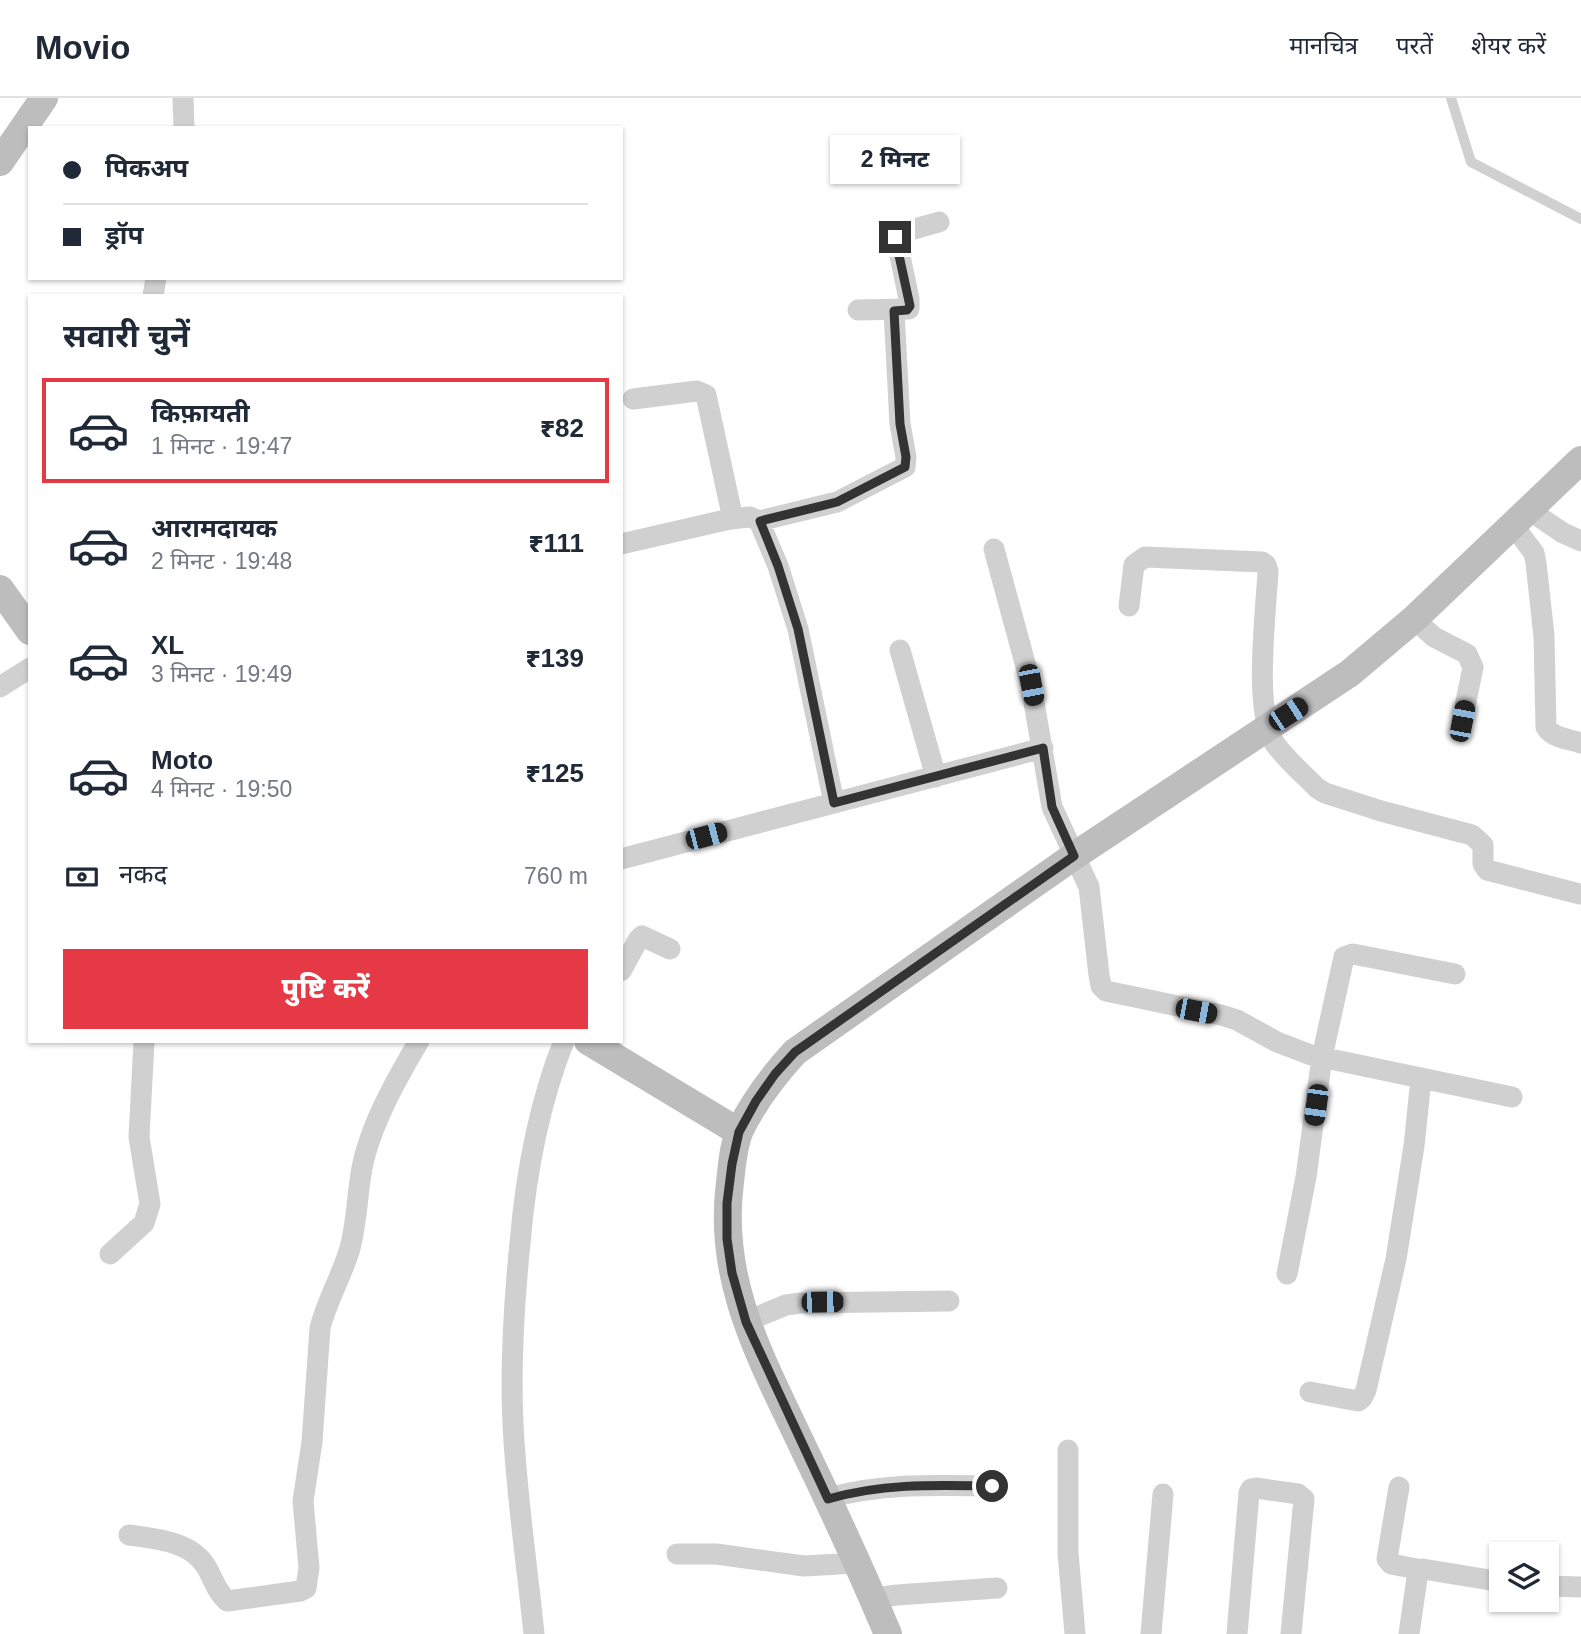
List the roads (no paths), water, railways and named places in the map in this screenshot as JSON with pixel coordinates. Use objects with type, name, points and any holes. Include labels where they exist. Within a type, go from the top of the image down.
[{"type":"street","points":[[0,162],[44,98]]},
{"type":"street","points":[[183,98],[184,126]]},
{"type":"street","points":[[858,310],[907,310],[910,306],[895,237],[900,233],[939,222]]},
{"type":"street","points":[[623,544],[733,519],[751,517],[760,521],[837,502],[905,467],[894,311]]},
{"type":"street","points":[[633,399],[697,391],[706,395],[733,519]]},
{"type":"street","points":[[888,1634],[885,1596],[857,1563],[840,1495],[758,1317],[732,1273],[727,1239],[727,1203],[732,1164],[739,1132],[762,1092],[795,1052],[1271,736],[1350,673],[1425,629],[1529,526],[1577,469]]},
{"type":"street","points":[[760,521],[791,606],[834,803]]},
{"type":"street","points":[[1529,526],[1581,541]]},
{"type":"street","points":[[1529,526],[1540,589],[1544,636],[1546,727],[1549,732],[1581,743]]},
{"type":"street","points":[[994,549],[1031,685],[1052,807],[1090,887],[1101,986],[1106,991],[1229,1018],[1277,1042],[1322,1058],[1512,1097]]},
{"type":"street","points":[[1129,606],[1134,565],[1145,557],[1257,561],[1266,565],[1262,701],[1271,736],[1321,791],[1381,811],[1472,835],[1483,845],[1483,864],[1487,870],[1580,894]]},
{"type":"street","points":[[0,589],[28,628]]},
{"type":"street","points":[[1425,629],[1467,654],[1473,663],[1462,721]]},
{"type":"street","points":[[900,650],[936,777]]},
{"type":"street","points":[[0,687],[28,669]]},
{"type":"street","points":[[623,858],[1043,748]]},
{"type":"street","points":[[623,967],[642,936],[670,949]]},
{"type":"street","points":[[1287,1274],[1306,1177],[1322,1058],[1341,962],[1347,954],[1455,974]]},
{"type":"street","points":[[110,1254],[145,1223],[150,1205],[139,1137],[144,1043]]},
{"type":"street","points":[[129,1535],[162,1540],[190,1550],[202,1560],[227,1601],[306,1588],[309,1568],[303,1501],[312,1443],[320,1328],[324,1311],[350,1249],[367,1149],[394,1086],[418,1043]]},
{"type":"street","points":[[534,1634],[513,1422],[513,1318],[529,1166],[536,1127],[563,1043]]},
{"type":"street","points":[[591,1043],[739,1132]]},
{"type":"street","points":[[1310,1392],[1358,1401],[1366,1390],[1396,1259],[1414,1146],[1421,1079]]},
{"type":"street","points":[[758,1317],[801,1303],[949,1301]]},
{"type":"street","points":[[1068,1450],[1068,1553],[1075,1634]]},
{"type":"street","points":[[840,1495],[918,1484],[992,1486]]},
{"type":"street","points":[[1399,1487],[1387,1559],[1391,1564],[1489,1580]]},
{"type":"street","points":[[1237,1634],[1249,1493],[1256,1488],[1298,1494],[1304,1499],[1291,1634]]},
{"type":"street","points":[[1151,1634],[1163,1494]]},
{"type":"street","points":[[677,1554],[716,1554],[804,1566],[857,1563]]},
{"type":"street","points":[[1409,1634],[1417,1578],[1422,1570]]},
{"type":"street","points":[[1559,1586],[1581,1587]]},
{"type":"street","points":[[885,1596],[997,1588]]},
{"type":"lane","points":[[1453,102],[1471,162],[1581,219]]}]
